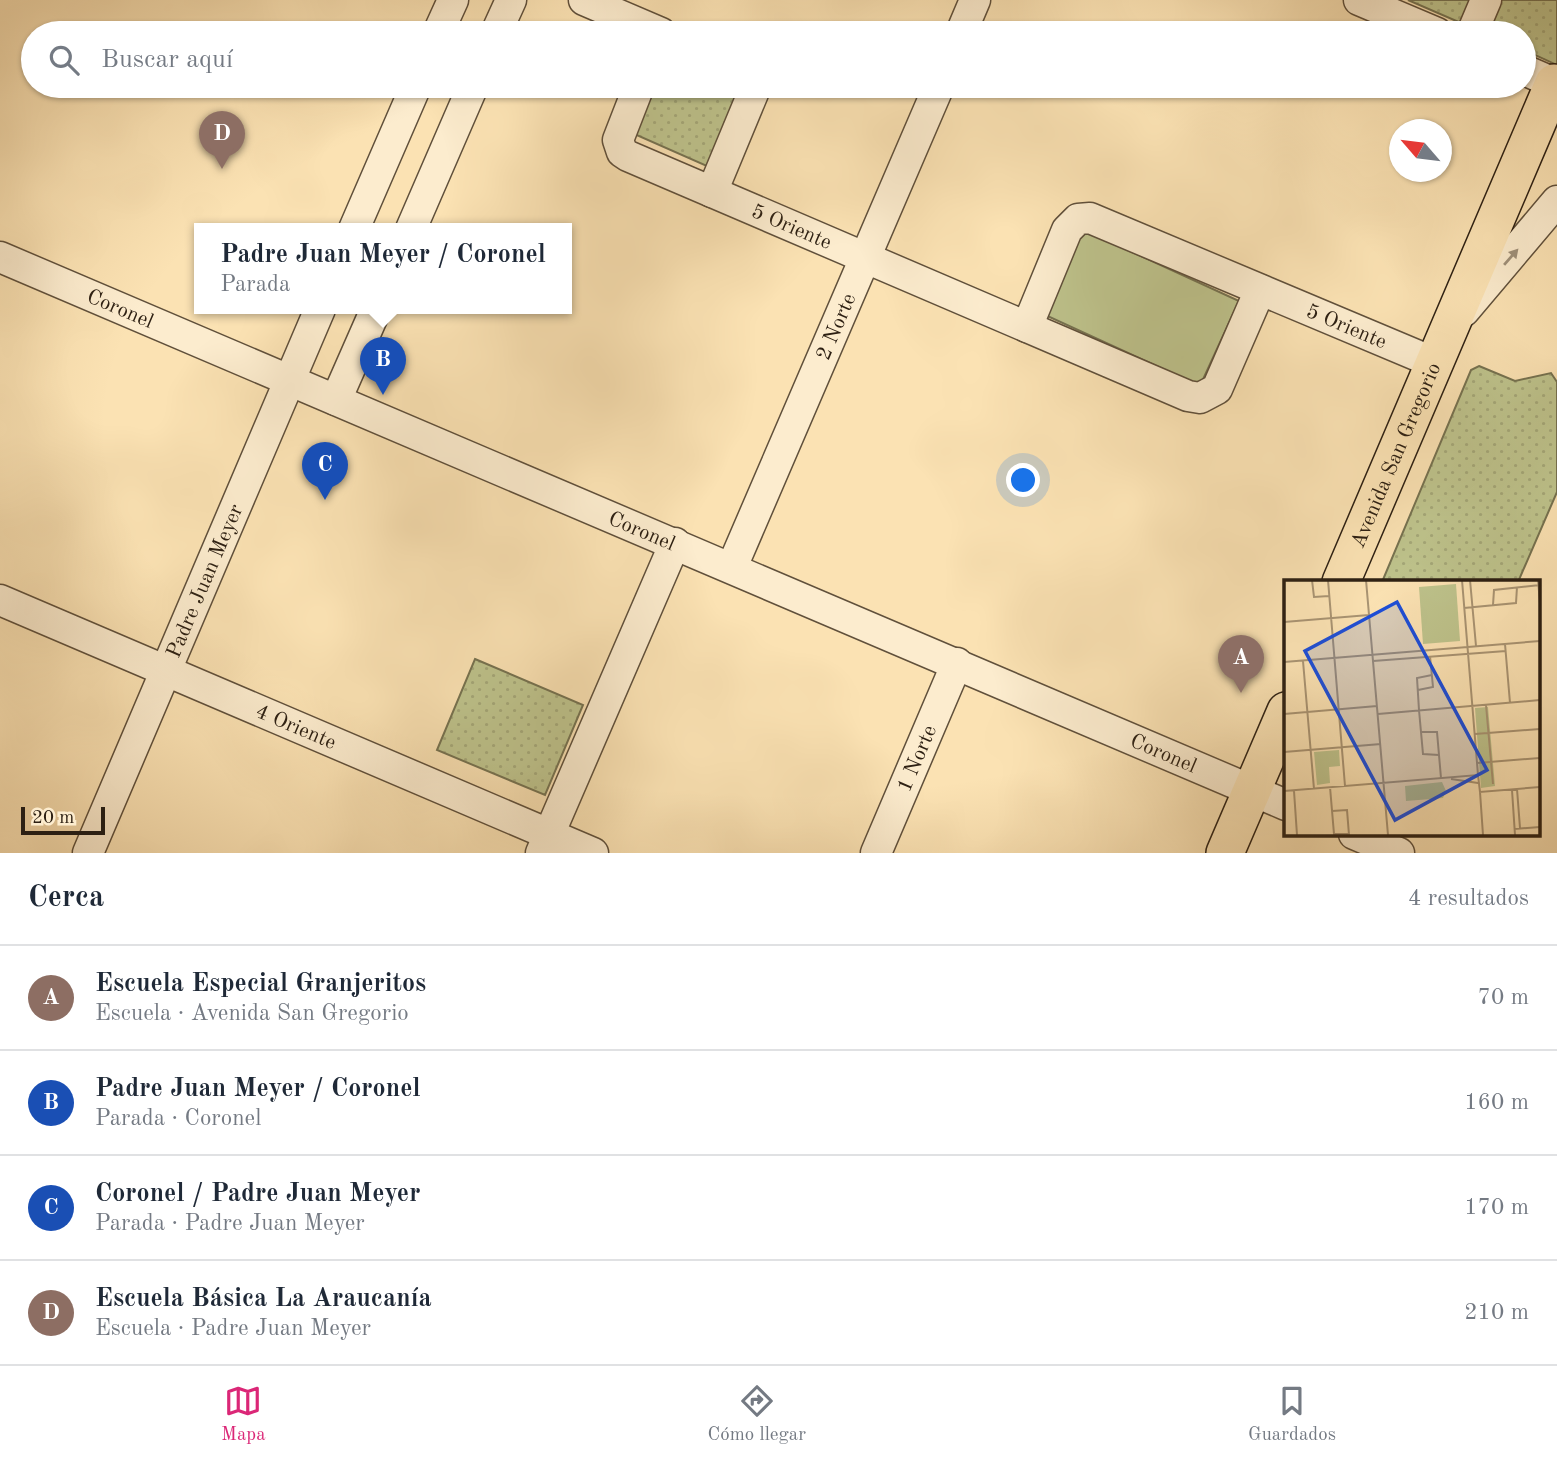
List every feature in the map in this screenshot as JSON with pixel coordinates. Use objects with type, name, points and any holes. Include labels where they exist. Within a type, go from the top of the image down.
[{"type":"main road","name":"Avenida San Gregorio","points":[[1342,580],[1505,198],[1545,79]]},
{"type":"main road","points":[[1226,853],[1284,716]]},
{"type":"street","points":[[443,21],[453,0]]},
{"type":"street","points":[[501,21],[511,0]]},
{"type":"street","points":[[584,0],[633,21]]},
{"type":"street","points":[[966,21],[975,0]]},
{"type":"street","points":[[1359,0],[1409,21]]},
{"type":"street","points":[[1477,21],[1486,0]]},
{"type":"street","points":[[357,223],[411,98]]},
{"type":"street","points":[[414,223],[468,98]]},
{"type":"street","name":"5 Oriente","points":[[634,98],[619,134],[618,146],[628,156],[1188,396],[1200,398],[1217,389],[1261,290]]},
{"type":"street","points":[[712,192],[751,98]]},
{"type":"street","name":"2 Norte","points":[[732,567],[934,98]]},
{"type":"street","points":[[1505,198],[1553,213]]},
{"type":"street","name":"Avenida San Gregorio","points":[[1450,327],[1553,213]]},
{"type":"street","name":"5 Oriente","points":[[1027,327],[1067,230],[1071,224],[1084,218],[1434,363]]},
{"type":"street","name":"Coronel","points":[[0,257],[1284,804]]},
{"type":"street","name":"Padre Juan Meyer","points":[[88,853],[318,314]]},
{"type":"street","points":[[336,400],[374,314]]},
{"type":"street","points":[[545,844],[675,543]]},
{"type":"street","name":"4 Oriente","points":[[0,600],[166,672],[545,844],[593,853]]},
{"type":"street","name":"1 Norte","points":[[876,853],[957,663]]},
{"type":"street","points":[[1359,836],[1399,853]]},
{"type":"green space","points":[[1408,0],[1557,0],[1557,65],[1536,55],[1536,21],[1456,21]]},
{"type":"green space","points":[[646,98],[737,98],[709,167],[632,133]]},
{"type":"green space","points":[[1082,229],[1239,301],[1200,386],[1043,314]]},
{"type":"green space","points":[[1479,366],[1515,381],[1551,373],[1557,382],[1557,492],[1519,580],[1383,580],[1471,370]]},
{"type":"green space","points":[[475,659],[583,705],[545,795],[437,750]]},
{"type":"place","name":"Escuela Básica La Araucanía","points":[[222,169]]},
{"type":"place","name":"Padre Juan Meyer / Coronel","points":[[383,395]]},
{"type":"place","name":"Coronel / Padre Juan Meyer","points":[[325,500]]},
{"type":"place","name":"Escuela Especial Granjeritos","points":[[1241,693]]}]
